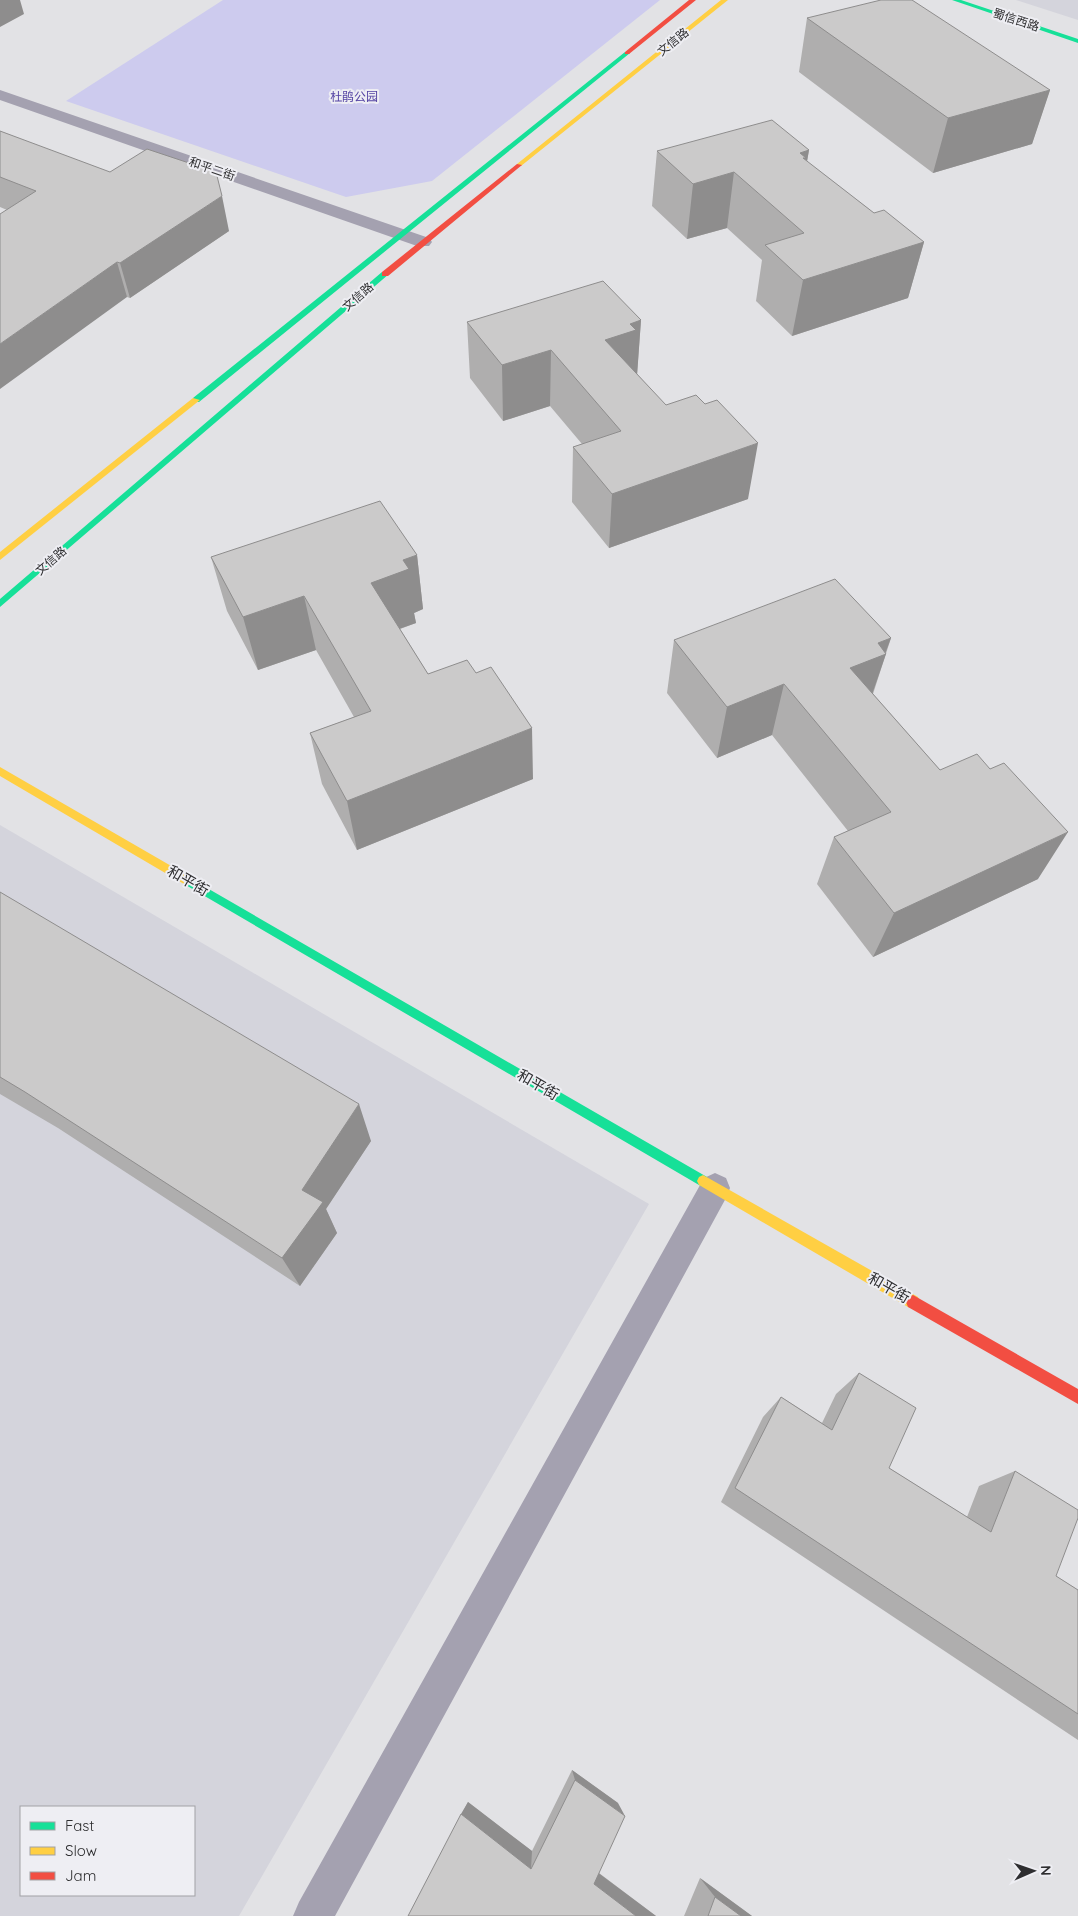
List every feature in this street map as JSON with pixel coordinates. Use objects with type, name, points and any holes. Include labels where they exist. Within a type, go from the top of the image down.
[{"type":"main road","points":[[0,557],[399,234],[693,0]]},
{"type":"main road","name":"文信路","points":[[0,604],[423,242],[725,0]]},
{"type":"main road","name":"蜀信西路","points":[[954,0],[1078,41]]},
{"type":"main road","name":"和平街","points":[[0,771],[715,1188],[1078,1396]]},
{"type":"street","name":"和平二街","points":[[0,95],[423,242]]},
{"type":"street","points":[[313,1916],[715,1188]]},
{"type":"shaded area","points":[[1016,0],[1078,0],[1078,20]]},
{"type":"shaded area","points":[[0,825],[649,1204],[239,1916],[0,1916]]},
{"type":"green space","name":"杜鹃公园","points":[[223,0],[660,0],[432,181],[346,197],[66,101]]},
{"type":"building","points":[[881,0],[912,0],[1050,90],[948,118],[807,18]]},
{"type":"building","points":[[772,120],[809,150],[800,153],[806,158],[803,158],[874,213],[884,210],[924,242],[803,280],[765,245],[804,233],[734,172],[693,184],[657,151]]},
{"type":"building","points":[[0,131],[110,172],[147,149],[216,172],[222,196],[120,263],[117,262],[0,344],[0,214],[36,191],[0,177]]},
{"type":"building","points":[[603,281],[641,320],[630,324],[636,330],[605,340],[666,405],[696,395],[705,404],[717,400],[758,443],[612,494],[573,447],[621,431],[551,350],[502,365],[467,322]]},
{"type":"building","points":[[380,501],[417,555],[403,560],[409,569],[371,583],[428,674],[467,660],[476,673],[491,667],[532,728],[347,801],[310,733],[371,711],[304,596],[243,617],[211,557]]},
{"type":"building","points":[[835,579],[891,638],[878,643],[886,654],[850,668],[940,770],[977,754],[990,769],[1004,763],[1068,832],[894,913],[834,837],[891,812],[784,684],[727,707],[674,640]]},
{"type":"building","points":[[0,892],[359,1104],[302,1190],[323,1202],[282,1258],[0,1077]]},
{"type":"building","points":[[859,1373],[916,1408],[889,1468],[991,1532],[1015,1471],[1078,1510],[1078,1518],[1056,1576],[1078,1590],[1078,1714],[735,1488],[781,1397],[832,1430]]},
{"type":"building","points":[[575,1780],[625,1816],[594,1884],[636,1916],[408,1916],[461,1814],[531,1869]]},
{"type":"building","points":[[715,1897],[741,1916],[708,1916]]},
{"type":"traffic: fast","points":[[955,0],[1078,41]]},
{"type":"traffic: fast","points":[[196,400],[627,53]]},
{"type":"traffic: fast","points":[[0,604],[385,274]]},
{"type":"traffic: fast","points":[[188,881],[703,1181]]},
{"type":"traffic: slow","points":[[519,165],[725,0]]},
{"type":"traffic: slow","points":[[0,557],[196,400]]},
{"type":"traffic: slow","points":[[0,771],[188,881]]},
{"type":"traffic: slow","points":[[703,1181],[913,1302]]},
{"type":"traffic: jam","points":[[627,53],[693,0]]},
{"type":"traffic: jam","points":[[385,274],[519,165]]},
{"type":"traffic: jam","points":[[913,1302],[1078,1397]]}]
